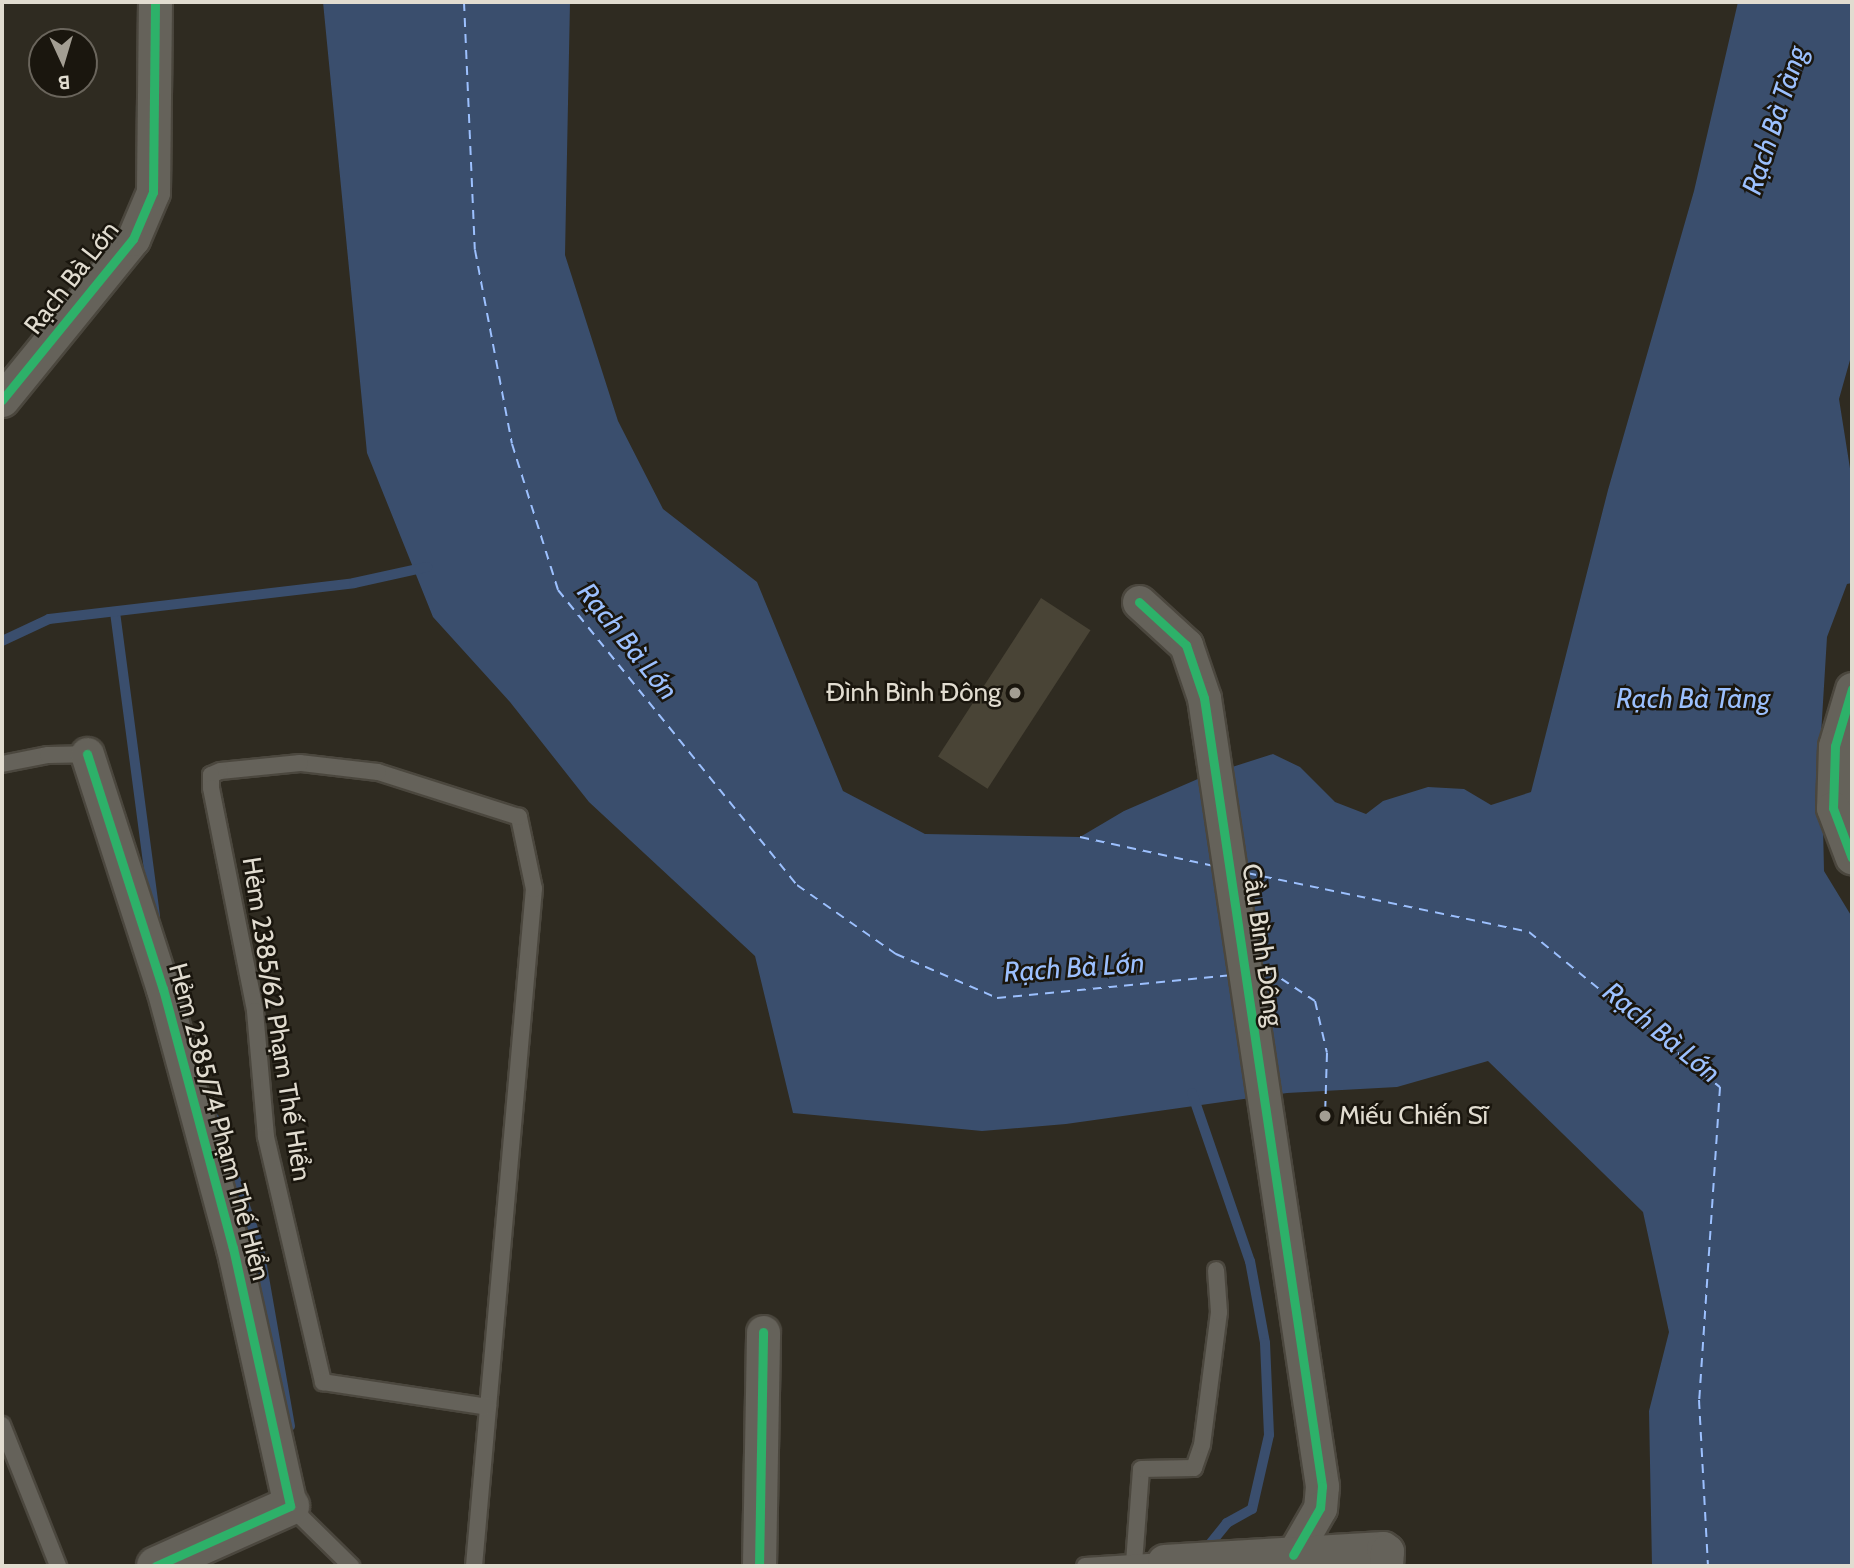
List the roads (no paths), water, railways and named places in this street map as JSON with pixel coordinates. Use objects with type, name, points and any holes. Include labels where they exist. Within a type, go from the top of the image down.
[{"type":"street","name":"Rạch Bà Lớn","points":[[2,401],[133,239],[153,192],[155,2]]},
{"type":"street","name":"Cầu Bình Đông","points":[[1139,602],[1186,645],[1204,698],[1322,1486],[1320,1507],[1293,1555]]},
{"type":"street","points":[[1852,689],[1835,746],[1833,797],[1840,835],[1852,858]]},
{"type":"street","name":"Hẻm 2385/74 Phạm Thế Hiển","points":[[87,754],[163,989],[233,1248],[290,1506]]},
{"type":"street","points":[[759,1566],[763,1332]]},
{"type":"street","points":[[156,1566],[290,1506]]},
{"type":"street","points":[[1149,1562],[1383,1548],[1387,1551],[1386,1566]]},
{"type":"lane","points":[[2,764],[48,755],[87,754]]},
{"type":"lane","name":"Hẻm 2385/62 Phạm Thế Hiển","points":[[474,1566],[534,889],[519,817],[378,772],[300,763],[220,771],[211,775],[211,788],[255,1011],[265,1137],[323,1382],[488,1407]]},
{"type":"lane","points":[[1085,1566],[1149,1562],[1141,1469],[1194,1468],[1202,1446],[1219,1312],[1216,1270]]},
{"type":"lane","points":[[2,1425],[58,1566]]},
{"type":"lane","points":[[290,1506],[351,1566]]},
{"type":"water","name":"Rạch Bà Tàng","points":[[323,2],[570,2],[565,255],[618,421],[663,509],[757,582],[843,791],[925,834],[1080,837],[1124,811],[1207,775],[1273,754],[1300,767],[1335,802],[1366,814],[1383,801],[1428,787],[1464,789],[1491,805],[1531,792],[1608,490],[1694,191],[1738,2],[1852,2],[1852,353],[1839,399],[1852,481],[1852,583],[1847,584],[1827,637],[1821,735],[1824,871],[1852,917],[1852,1566],[1652,1566],[1649,1411],[1669,1332],[1643,1212],[1488,1061],[1397,1087],[1287,1093],[1066,1124],[982,1131],[793,1113],[755,956],[589,802],[510,702],[433,617],[367,453]]},
{"type":"waterway","points":[[2,641],[49,619],[354,583],[427,567]]},
{"type":"waterway","points":[[115,612],[155,916]]},
{"type":"waterway","points":[[1192,1093],[1250,1261],[1265,1343],[1269,1435],[1252,1509],[1227,1523],[1206,1549]]},
{"type":"waterway","points":[[214,1118],[258,1243],[290,1426]]},
{"type":"place","name":"Đình Bình Đông","points":[[1015,693]]},
{"type":"place","name":"Miếu Chiến Sĩ","points":[[1325,1116]]}]
